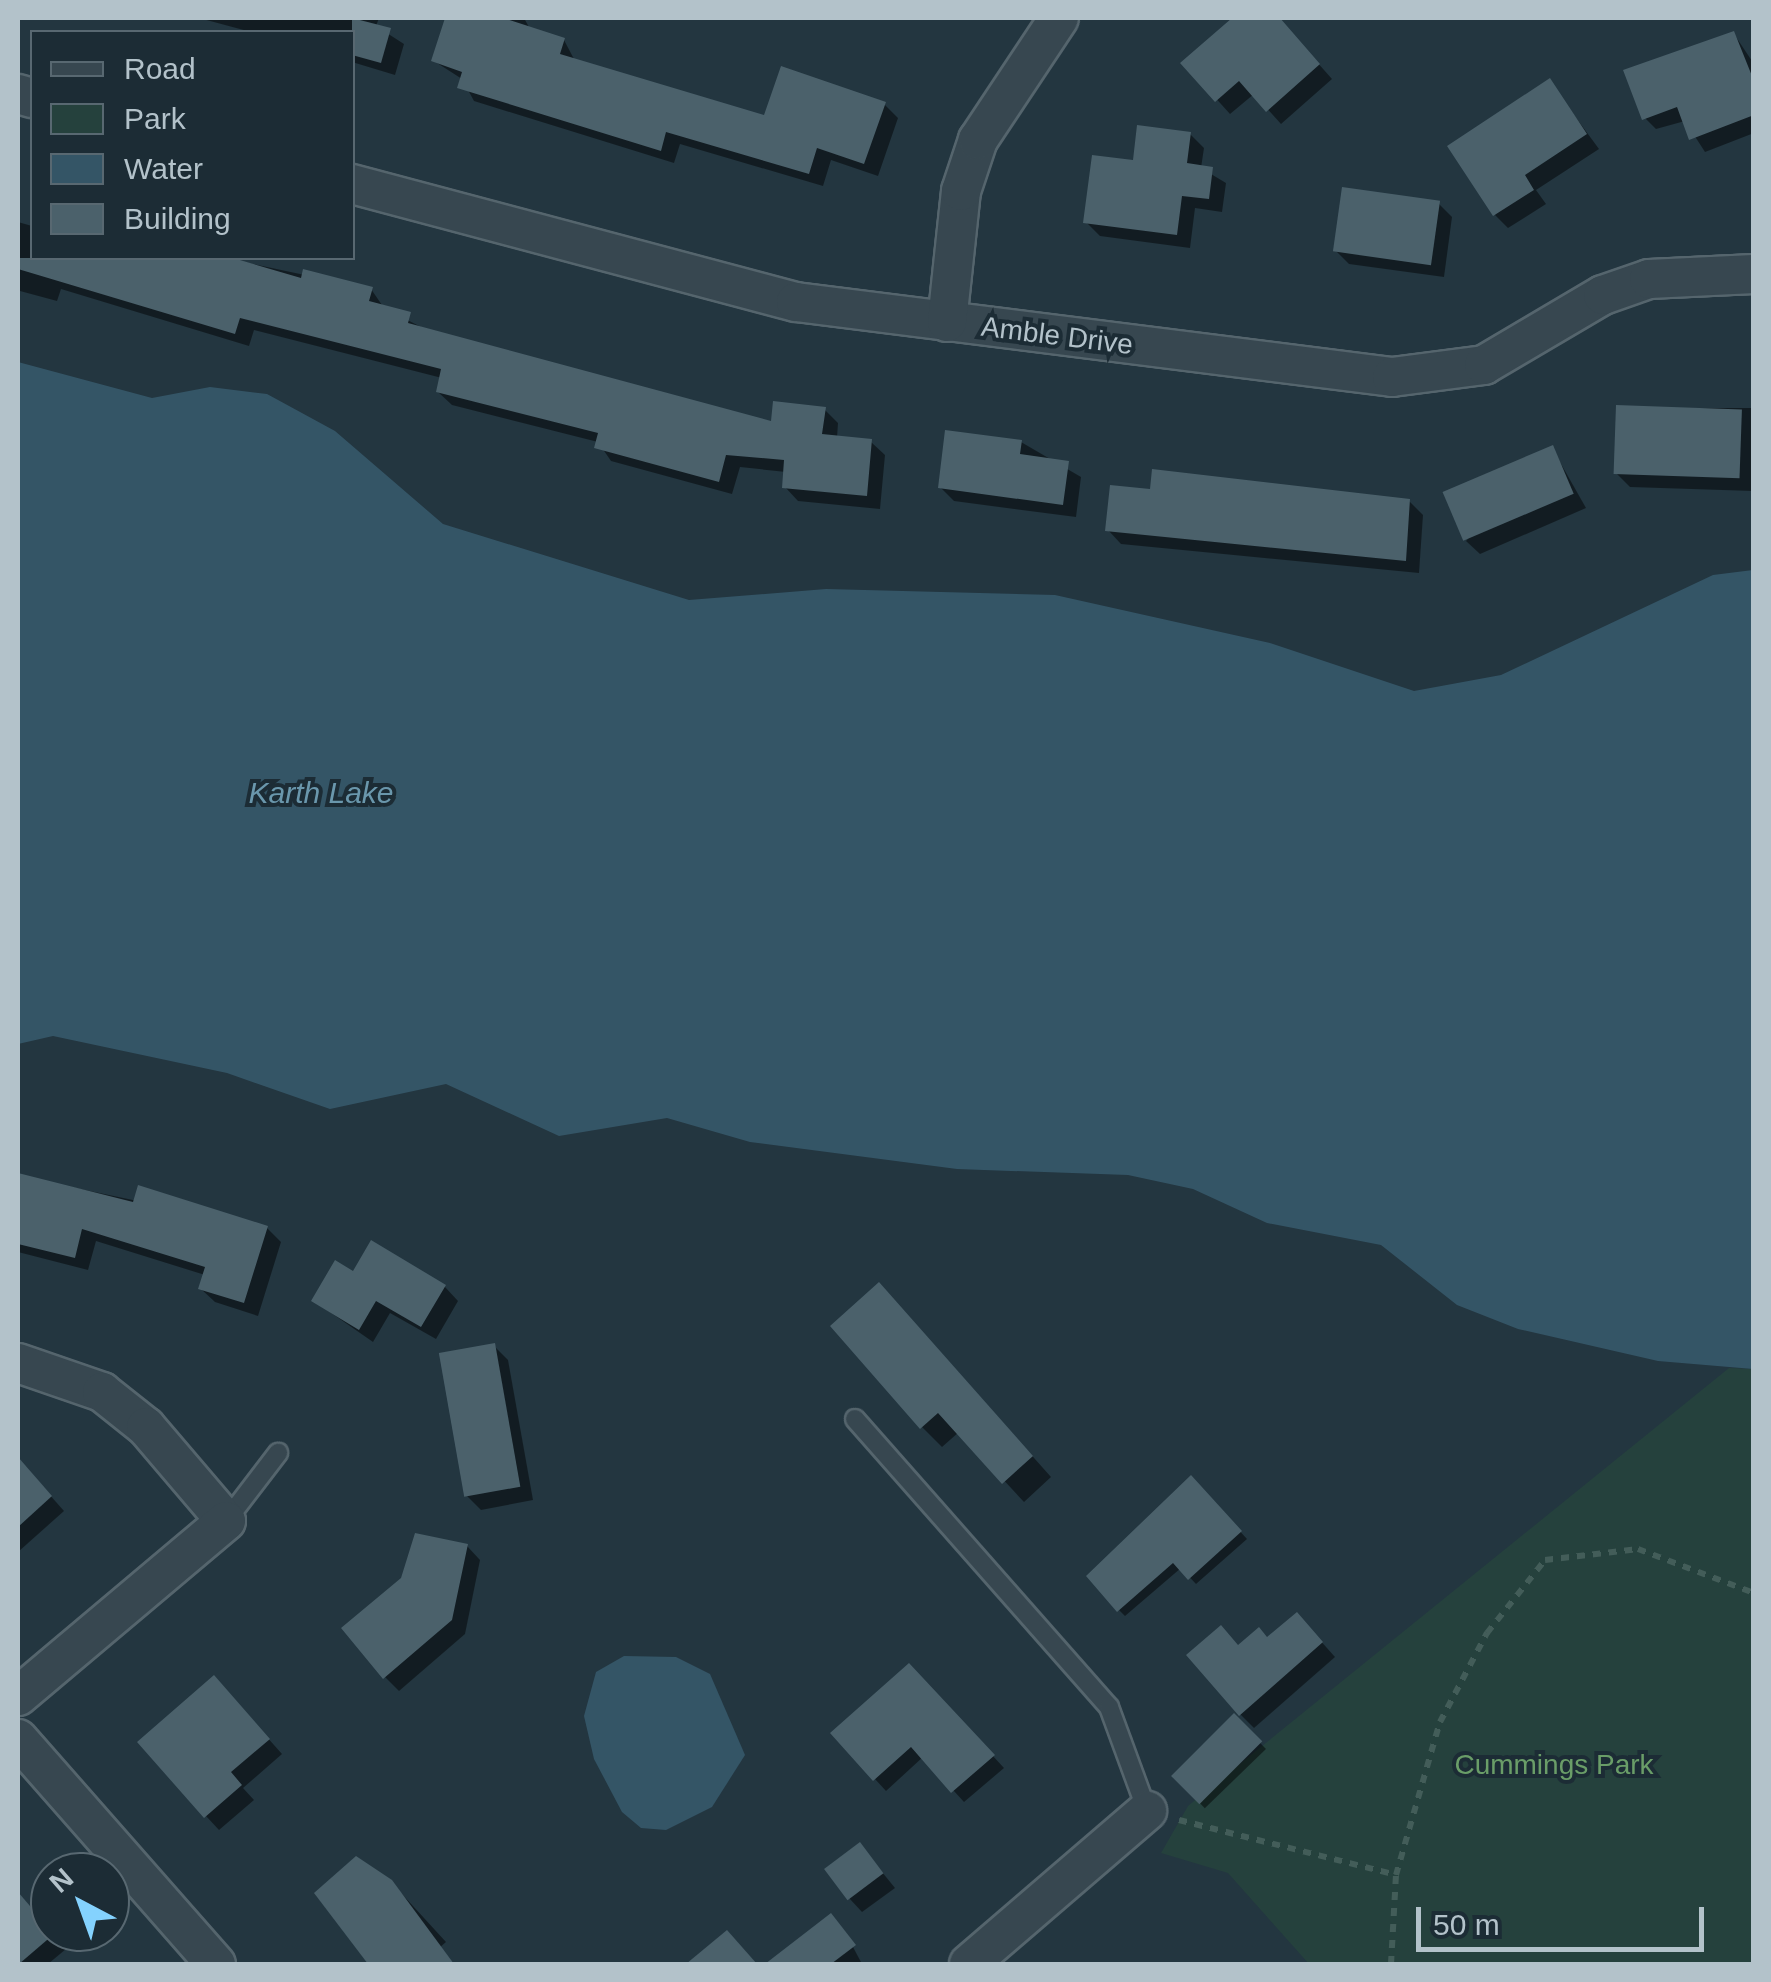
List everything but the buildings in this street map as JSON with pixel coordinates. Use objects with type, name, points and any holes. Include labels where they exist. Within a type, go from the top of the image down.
[{"type":"street","points":[[947,322],[961,191],[978,140],[1059,18]]},
{"type":"street","name":"Amble Drive","points":[[355,185],[796,302],[1392,378],[1446,374],[1484,366],[1603,295],[1649,279],[1754,274]]},
{"type":"street","points":[[18,1363],[102,1392],[146,1427],[226,1520],[18,1696]]},
{"type":"street","points":[[18,1739],[216,1964]]},
{"type":"street","points":[[969,1964],[1147,1812]]},
{"type":"lane","points":[[855,1419],[1110,1707],[1147,1812]]},
{"type":"lane","points":[[226,1520],[278,1452]]},
{"type":"path","points":[[1391,1964],[1396,1875],[1440,1722],[1487,1632],[1546,1560],[1638,1549],[1754,1593]]},
{"type":"path","points":[[1147,1812],[1396,1875]]},
{"type":"green space","name":"Cummings Park","points":[[1729,1368],[1754,1369],[1753,1964],[1309,1964],[1228,1873],[1161,1853],[1188,1806]]},
{"type":"water","name":"Karth Lake","points":[[18,362],[152,398],[210,387],[267,394],[335,431],[443,524],[689,600],[826,589],[1055,595],[1270,643],[1414,691],[1501,675],[1713,575],[1753,570],[1753,1369],[1658,1361],[1518,1329],[1457,1305],[1381,1245],[1267,1223],[1193,1189],[1128,1175],[957,1169],[750,1142],[667,1118],[559,1136],[446,1084],[330,1109],[227,1073],[53,1036],[18,1044]]},
{"type":"water","points":[[624,1656],[676,1657],[710,1674],[745,1755],[712,1807],[666,1830],[641,1828],[622,1812],[594,1759],[584,1716],[596,1672]]}]
